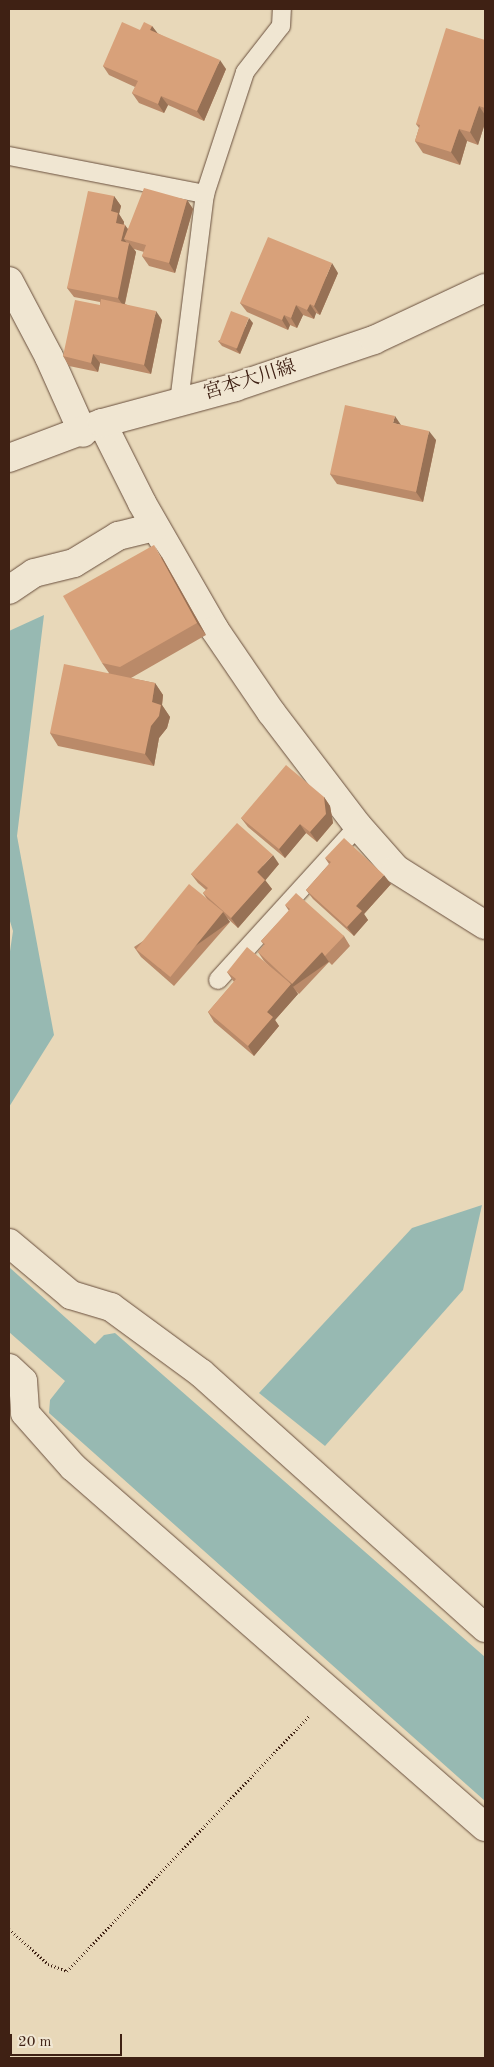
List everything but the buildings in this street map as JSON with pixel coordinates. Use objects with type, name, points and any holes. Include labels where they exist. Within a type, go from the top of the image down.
[{"type":"street","points":[[9,281],[49,356],[155,527],[215,630],[270,712],[358,826],[396,869],[485,925]]},
{"type":"street","name":"宮本大川線","points":[[9,458],[93,428],[374,340],[485,288]]},
{"type":"street","points":[[9,590],[34,573],[74,563],[118,536],[155,527]]},
{"type":"street","points":[[9,1243],[71,1295],[111,1306],[201,1373],[485,1628]]},
{"type":"street","points":[[9,1368],[23,1381],[25,1413],[73,1467],[330,1694],[485,1827]]},
{"type":"lane","points":[[179,402],[205,194],[245,72],[281,26],[282,9]]},
{"type":"lane","points":[[9,156],[205,194]]},
{"type":"lane","points":[[218,980],[358,826]]},
{"type":"path","points":[[9,1929],[48,1964],[66,1971],[330,1694]]},
{"type":"water","points":[[44,615],[17,836],[54,1035],[9,1107],[9,958],[13,931],[9,918],[9,631]]},
{"type":"water","points":[[482,1205],[463,1290],[325,1446],[259,1393],[412,1228]]},
{"type":"water","points":[[9,1267],[95,1344],[104,1335],[115,1333],[485,1657],[485,1801],[49,1413],[50,1400],[65,1381],[9,1332]]}]
